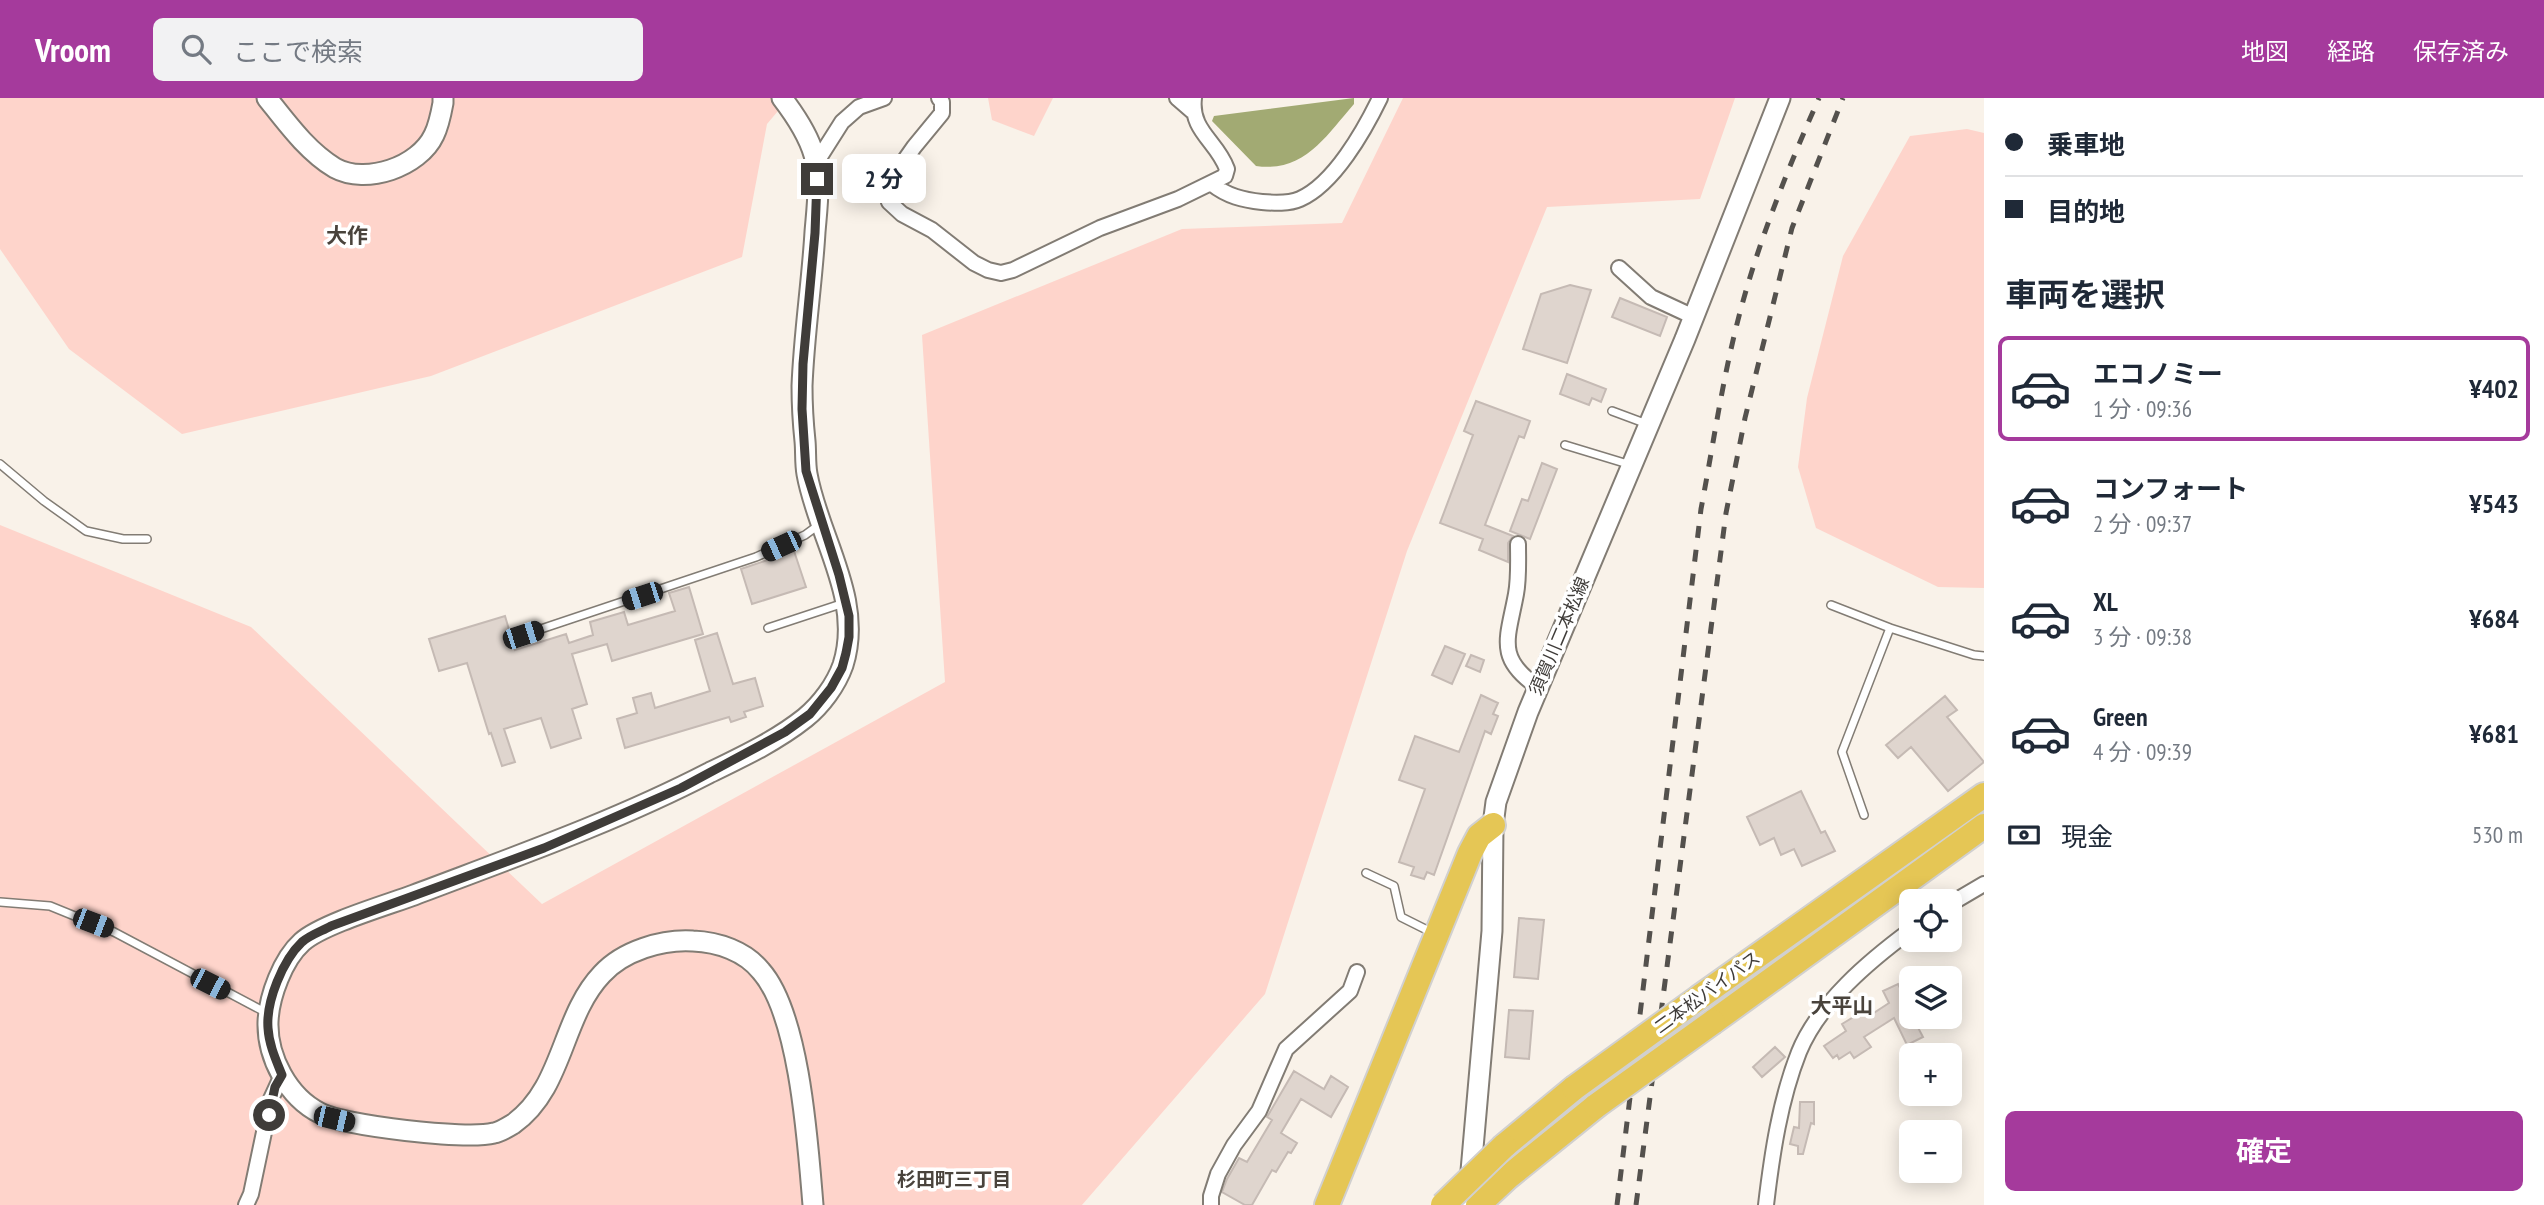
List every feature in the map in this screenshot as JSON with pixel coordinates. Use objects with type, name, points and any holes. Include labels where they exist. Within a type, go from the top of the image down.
[{"type":"highway","name":"二本松バイパス","points":[[1443,1205],[1504,1146],[1573,1088],[1984,795]]},
{"type":"highway","points":[[1327,1205],[1470,853],[1479,836],[1493,825]]},
{"type":"highway","name":"二本松バイパス","points":[[1478,1205],[1507,1177],[1596,1106],[1984,826]]},
{"type":"street","points":[[267,98],[300,140],[334,167],[352,174],[372,174],[405,163],[418,154],[433,137],[443,98]]},
{"type":"street","points":[[782,98],[805,132],[816,163],[818,195],[803,364],[802,409],[806,471],[849,616],[849,637],[842,668],[831,688],[810,714],[785,732],[681,788],[544,848],[331,926],[309,937],[302,942],[277,984],[268,1026],[272,1051],[282,1075],[298,1098],[318,1112],[334,1119],[433,1133],[484,1135],[498,1132],[518,1120],[539,1097],[551,1078],[578,1008],[608,967],[640,950],[674,940],[722,945],[747,958],[761,970],[772,986],[782,1012],[792,1041],[798,1073],[813,1205]]},
{"type":"street","points":[[816,163],[842,122],[859,107],[884,98]]},
{"type":"street","points":[[939,98],[942,102],[942,113],[888,184],[886,193],[889,202],[902,214],[932,230],[974,263],[1001,273],[1013,270],[1100,228],[1146,213],[1225,176],[1227,169],[1220,154],[1198,126],[1193,104],[1177,98]]},
{"type":"street","points":[[1212,184],[1223,193],[1247,200],[1275,203],[1298,200],[1316,189],[1333,173],[1370,119],[1380,98]]},
{"type":"street","name":"須賀川二本松線","points":[[1468,1205],[1492,931],[1493,825],[1496,802],[1538,687],[1694,317],[1780,98]]},
{"type":"street","points":[[1619,268],[1651,297],[1694,317]]},
{"type":"street","points":[[1518,544],[1517,591],[1508,631],[1508,648],[1520,675],[1538,687]]},
{"type":"street","points":[[1962,897],[1984,884]]},
{"type":"street","points":[[1766,1205],[1784,1101],[1799,1051],[1838,994],[1863,968],[1899,940]]},
{"type":"street","points":[[1211,1205],[1218,1174],[1234,1145],[1259,1111],[1286,1049],[1350,991],[1357,972]]},
{"type":"street","points":[[246,1205],[251,1194],[271,1099],[282,1075]]},
{"type":"lane","points":[[1612,411],[1648,424]]},
{"type":"lane","points":[[1565,445],[1631,465]]},
{"type":"lane","points":[[0,464],[44,501],[86,531],[123,539],[147,539]]},
{"type":"lane","points":[[523,635],[756,557],[805,535],[822,523]]},
{"type":"lane","points":[[768,628],[845,603]]},
{"type":"lane","points":[[1831,605],[1889,628],[1984,656]]},
{"type":"lane","points":[[1864,815],[1842,752],[1889,628]]},
{"type":"lane","points":[[1366,873],[1394,886],[1401,918],[1436,935]]},
{"type":"lane","points":[[0,902],[50,906],[114,932],[269,1014]]},
{"type":"shaded area","points":[[0,98],[789,98],[767,124],[742,257],[431,376],[182,434],[69,349],[0,249]]},
{"type":"shaded area","points":[[988,98],[1053,98],[1034,136],[992,120]]},
{"type":"shaded area","points":[[1354,98],[1354,104],[1312,150],[1288,164],[1273,167],[1256,166],[1212,121],[1214,116]]},
{"type":"shaded area","points":[[1403,98],[1735,98],[1700,199],[1547,207],[1407,551],[1265,994],[1082,1205],[0,1205],[0,525],[251,627],[542,904],[945,682],[922,335],[1182,229],[1342,223]]},
{"type":"shaded area","points":[[1967,129],[1984,133],[1984,588],[1938,587],[1816,528],[1798,467],[1807,398],[1843,256],[1910,136]]},
{"type":"building","points":[[1570,285],[1591,290],[1567,363],[1523,349],[1541,294]]},
{"type":"building","points":[[1620,298],[1667,317],[1660,336],[1612,317]]},
{"type":"building","points":[[1567,374],[1606,389],[1601,402],[1592,398],[1589,405],[1560,394]]},
{"type":"building","points":[[1476,401],[1530,421],[1524,438],[1519,436],[1485,525],[1513,536],[1508,543],[1508,562],[1479,550],[1483,539],[1440,523],[1473,435],[1464,431]]},
{"type":"building","points":[[1542,463],[1557,469],[1530,539],[1510,531],[1522,499],[1528,501]]},
{"type":"building","points":[[794,551],[806,587],[752,604],[741,569]]},
{"type":"building","points":[[689,587],[703,634],[612,661],[607,644],[572,654],[587,704],[572,709],[581,738],[551,748],[541,718],[504,729],[515,762],[502,766],[467,663],[439,671],[429,639],[505,616],[515,650],[566,634],[569,643],[593,635],[590,622],[624,612],[628,625],[675,611],[669,593]]},
{"type":"building","points":[[717,633],[733,684],[755,678],[763,706],[744,712],[746,717],[731,722],[729,717],[625,748],[617,719],[637,713],[633,698],[651,693],[655,708],[710,691],[695,640]]},
{"type":"building","points":[[1445,646],[1465,654],[1452,684],[1432,675]]},
{"type":"building","points":[[1471,655],[1484,660],[1480,672],[1466,666]]},
{"type":"building","points":[[1481,695],[1498,703],[1493,714],[1498,716],[1491,734],[1485,731],[1434,875],[1427,872],[1424,879],[1411,875],[1414,867],[1399,862],[1425,789],[1399,780],[1415,736],[1459,752]]},
{"type":"building","points":[[1945,696],[1957,710],[1947,717],[1984,762],[1948,791],[1911,747],[1898,758],[1886,745]]},
{"type":"building","points":[[1801,791],[1821,833],[1825,831],[1835,851],[1802,866],[1794,849],[1781,855],[1774,838],[1760,845],[1747,817]]},
{"type":"building","points":[[1519,918],[1544,920],[1538,979],[1514,977]]},
{"type":"building","points":[[1898,984],[1899,986],[1899,1028],[1894,1018],[1864,1037],[1871,1047],[1854,1058],[1850,1052],[1839,1059],[1837,1055],[1833,1058],[1824,1046],[1846,1031],[1842,1024],[1865,1010],[1869,1016],[1889,1003],[1883,991]]},
{"type":"building","points":[[1509,1010],[1533,1011],[1529,1059],[1505,1057]]},
{"type":"building","points":[[1899,1029],[1919,1029],[1923,1037],[1906,1043]]},
{"type":"building","points":[[1775,1047],[1785,1057],[1762,1077],[1753,1067]]},
{"type":"building","points":[[1294,1071],[1324,1089],[1331,1076],[1348,1087],[1331,1117],[1301,1099],[1281,1133],[1297,1143],[1276,1172],[1272,1170],[1252,1205],[1245,1205],[1222,1192],[1239,1158],[1247,1162],[1272,1120],[1267,1117]]},
{"type":"building","points":[[1800,1102],[1814,1102],[1814,1124],[1811,1123],[1803,1154],[1798,1154],[1798,1146],[1790,1144],[1794,1127],[1799,1128]]},
{"type":"railway","points":[[1617,1205],[1701,509],[1718,414],[1732,343],[1754,264],[1785,179],[1819,98]]},
{"type":"railway","points":[[1636,1205],[1726,513],[1745,418],[1792,228],[1843,98]]},
{"type":"district","name":"大作","points":[[347,235]]},
{"type":"district","name":"大平山","points":[[1842,1005]]},
{"type":"district","name":"杉田町三丁目","points":[[954,1179]]},
{"type":"route","points":[[269,1115],[271,1099],[282,1075],[272,1051],[268,1026],[270,1005],[285,967],[302,942],[331,926],[544,848],[681,788],[785,732],[810,714],[831,688],[842,668],[846,653],[849,616],[806,471],[802,409],[817,179]]}]
